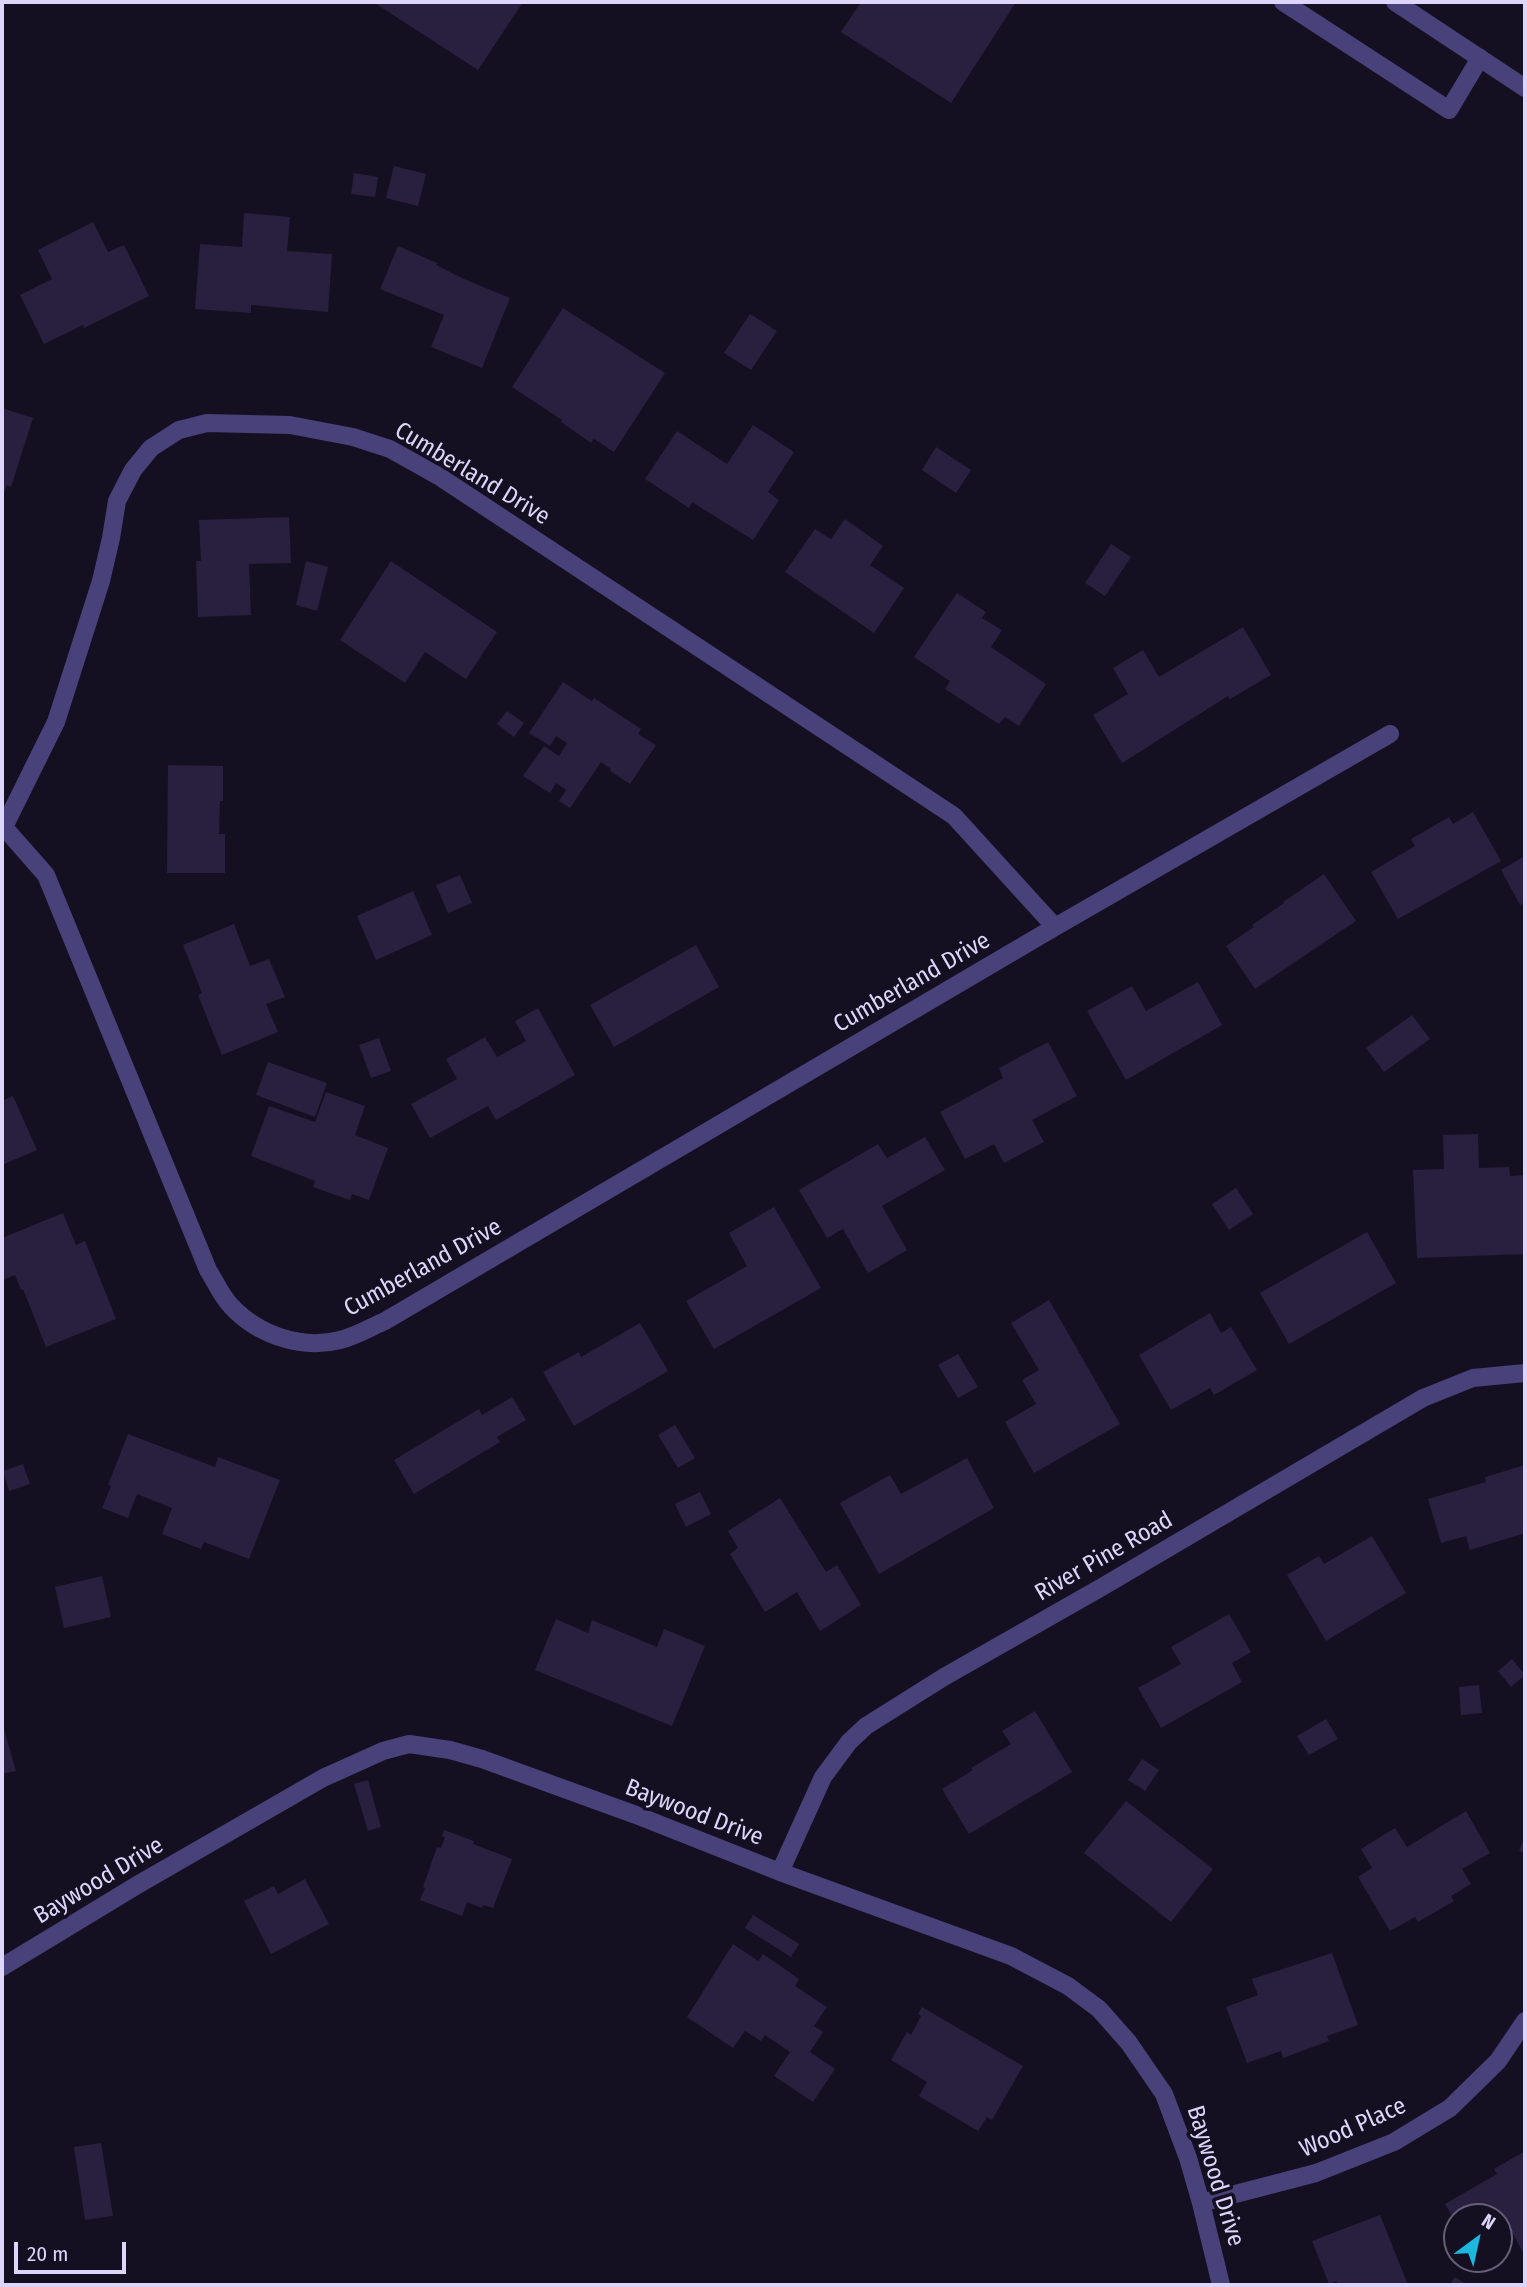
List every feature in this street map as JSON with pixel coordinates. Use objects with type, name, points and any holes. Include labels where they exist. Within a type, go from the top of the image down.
[{"type":"street","points":[[1283,2],[1449,110],[1480,58]]},
{"type":"street","points":[[1395,2],[1525,88]]},
{"type":"street","name":"Cumberland Drive","points":[[1055,928],[954,816],[440,477],[390,449],[353,437],[290,425],[207,423],[179,430],[151,448],[133,470],[117,501],[101,581],[56,722],[3,826],[46,875],[208,1270],[230,1305],[254,1326],[287,1340],[316,1343],[340,1340],[385,1321],[1390,734]]},
{"type":"street","name":"River Pine Road","points":[[780,1872],[823,1777],[849,1742],[866,1726],[944,1677],[1423,1398],[1473,1378],[1525,1373]]},
{"type":"street","name":"Baywood Drive","points":[[2,1967],[323,1778],[383,1751],[409,1744],[450,1750],[636,1815],[780,1872],[1011,1956],[1068,1986],[1099,2009],[1129,2043],[1164,2094],[1188,2158],[1220,2285]]},
{"type":"street","name":"Wood Place","points":[[1201,2203],[1316,2173],[1394,2142],[1450,2108],[1499,2061],[1525,2021]]},
{"type":"building","points":[[373,2],[523,2],[478,70]]},
{"type":"building","points":[[861,2],[1016,2],[951,103],[841,32]]},
{"type":"building","points":[[394,166],[426,174],[418,206],[386,198]]},
{"type":"building","points":[[354,173],[378,177],[375,197],[351,194]]},
{"type":"building","points":[[244,213],[290,217],[287,251],[332,254],[328,312],[251,305],[251,313],[195,309],[200,244],[242,247]]},
{"type":"building","points":[[93,222],[108,252],[124,245],[149,296],[44,344],[20,295],[52,279],[38,250]]},
{"type":"building","points":[[398,246],[437,263],[436,265],[464,279],[510,298],[482,368],[431,347],[444,315],[380,289]]},
{"type":"building","points":[[563,308],[665,373],[614,452],[594,439],[591,443],[512,387]]},
{"type":"building","points":[[750,314],[777,331],[751,370],[724,353]]},
{"type":"building","points":[[2,408],[33,418],[11,487],[7,485],[2,499]]},
{"type":"building","points":[[753,425],[794,452],[768,492],[779,500],[753,540],[692,502],[689,508],[645,479],[677,431],[727,464]]},
{"type":"building","points":[[936,447],[971,470],[956,493],[922,470]]},
{"type":"building","points":[[289,517],[291,563],[249,564],[251,615],[198,617],[196,561],[201,561],[199,520]]},
{"type":"building","points":[[845,519],[883,546],[870,565],[904,588],[874,633],[785,572],[815,529],[831,539]]},
{"type":"building","points":[[1111,544],[1131,557],[1105,596],[1085,583]]},
{"type":"building","points":[[306,561],[328,567],[317,611],[296,605]]},
{"type":"building","points":[[391,561],[497,632],[466,679],[425,652],[405,683],[340,640]]},
{"type":"building","points":[[957,593],[986,612],[982,618],[1002,630],[991,647],[1046,684],[1019,726],[1005,717],[999,724],[945,689],[950,681],[914,657]]},
{"type":"building","points":[[1243,627],[1271,675],[1230,699],[1228,696],[1122,763],[1093,715],[1128,694],[1113,668],[1143,650],[1159,677]]},
{"type":"building","points":[[563,682],[592,701],[594,698],[641,729],[638,734],[656,745],[630,784],[601,762],[570,808],[559,801],[566,790],[556,783],[550,793],[523,776],[544,746],[559,756],[567,743],[556,736],[550,746],[529,733]]},
{"type":"building","points":[[507,711],[524,723],[514,737],[497,724]]},
{"type":"building","points":[[168,765],[223,766],[219,834],[225,834],[225,873],[167,873]]},
{"type":"building","points":[[1473,812],[1501,861],[1398,919],[1371,872],[1415,846],[1411,839],[1449,817],[1453,824]]},
{"type":"building","points":[[1525,856],[1525,902],[1520,905],[1501,870]]},
{"type":"building","points":[[1324,874],[1356,921],[1255,989],[1226,946]]},
{"type":"building","points":[[460,875],[472,903],[448,913],[436,885]]},
{"type":"building","points":[[413,891],[432,935],[376,960],[357,916]]},
{"type":"building","points":[[234,924],[250,966],[269,959],[285,997],[266,1004],[278,1032],[222,1055],[198,995],[202,993],[183,945]]},
{"type":"building","points":[[696,945],[719,987],[614,1047],[590,1005]]},
{"type":"building","points":[[1198,982],[1222,1025],[1126,1080],[1087,1011],[1132,986],[1146,1011]]},
{"type":"building","points":[[538,1008],[575,1075],[496,1120],[488,1106],[430,1138],[411,1104],[457,1079],[446,1059],[485,1037],[497,1057],[526,1041],[515,1021]]},
{"type":"building","points":[[1412,1015],[1430,1039],[1384,1072],[1366,1048]]},
{"type":"building","points":[[379,1038],[391,1071],[371,1078],[359,1045]]},
{"type":"building","points":[[1048,1042],[1077,1096],[1032,1120],[1044,1142],[1004,1163],[994,1144],[965,1159],[940,1112],[1003,1078],[999,1068]]},
{"type":"building","points":[[268,1062],[327,1083],[315,1117],[256,1095]]},
{"type":"building","points":[[326,1092],[365,1106],[355,1135],[388,1148],[369,1200],[352,1194],[350,1200],[313,1187],[315,1181],[251,1156],[269,1106],[315,1122]]},
{"type":"building","points":[[13,1096],[37,1150],[2,1165],[2,1101]]},
{"type":"building","points":[[1478,1134],[1479,1168],[1509,1167],[1510,1176],[1525,1175],[1525,1254],[1417,1258],[1413,1170],[1444,1169],[1443,1135]]},
{"type":"building","points":[[925,1137],[945,1170],[882,1206],[907,1250],[868,1273],[843,1229],[827,1238],[799,1190],[878,1144],[887,1158]]},
{"type":"building","points":[[1236,1188],[1253,1214],[1229,1230],[1212,1204]]},
{"type":"building","points":[[774,1207],[821,1288],[714,1349],[686,1301],[747,1266],[729,1233]]},
{"type":"building","points":[[63,1213],[76,1245],[85,1241],[116,1319],[46,1347],[15,1275],[2,1280],[2,1238]]},
{"type":"building","points":[[1367,1232],[1396,1283],[1289,1344],[1260,1293]]},
{"type":"building","points":[[1049,1300],[1120,1424],[1034,1473],[1005,1422],[1036,1404],[1022,1380],[1039,1370],[1011,1323]]},
{"type":"building","points":[[1210,1313],[1221,1333],[1231,1327],[1257,1370],[1214,1395],[1210,1388],[1171,1410],[1139,1355]]},
{"type":"building","points":[[640,1323],[668,1371],[574,1426],[543,1372],[579,1352],[581,1357]]},
{"type":"building","points":[[958,1354],[978,1387],[958,1398],[938,1365]]},
{"type":"building","points":[[512,1397],[526,1420],[497,1437],[500,1442],[414,1494],[394,1460],[479,1409],[482,1415]]},
{"type":"building","points":[[675,1425],[695,1458],[678,1468],[658,1435]]},
{"type":"building","points":[[128,1434],[215,1467],[218,1457],[280,1480],[249,1559],[204,1542],[201,1549],[162,1534],[172,1508],[137,1494],[128,1518],[102,1508]]},
{"type":"building","points":[[967,1458],[994,1508],[879,1574],[840,1503],[890,1475],[901,1494]]},
{"type":"building","points":[[23,1464],[30,1484],[9,1491],[3,1471]]},
{"type":"building","points":[[1525,1465],[1525,1533],[1470,1550],[1466,1536],[1441,1543],[1428,1499],[1486,1482],[1485,1477]]},
{"type":"building","points":[[700,1492],[711,1514],[686,1527],[675,1504]]},
{"type":"building","points":[[780,1498],[826,1572],[837,1565],[861,1605],[820,1631],[797,1592],[765,1612],[730,1554],[738,1548],[728,1531]]},
{"type":"building","points":[[1372,1536],[1406,1593],[1326,1641],[1287,1575],[1319,1556],[1324,1564]]},
{"type":"building","points":[[102,1576],[111,1617],[64,1628],[55,1587]]},
{"type":"building","points":[[1229,1614],[1251,1652],[1232,1663],[1242,1682],[1161,1728],[1138,1688],[1181,1664],[1171,1647]]},
{"type":"building","points":[[556,1619],[588,1633],[592,1620],[657,1647],[664,1629],[705,1646],[672,1726],[535,1670]]},
{"type":"building","points":[[1512,1659],[1525,1675],[1511,1687],[1498,1671]]},
{"type":"building","points":[[1479,1685],[1482,1713],[1461,1715],[1459,1687]]},
{"type":"building","points":[[1035,1711],[1072,1772],[969,1834],[942,1789],[1011,1744],[1002,1731]]},
{"type":"building","points":[[1326,1719],[1338,1739],[1309,1755],[1297,1736]]},
{"type":"building","points":[[2,1722],[16,1771],[2,1774]]},
{"type":"building","points":[[1142,1759],[1159,1770],[1145,1791],[1128,1780]]},
{"type":"building","points":[[368,1780],[381,1827],[368,1831],[354,1784]]},
{"type":"building","points":[[1126,1801],[1213,1869],[1171,1922],[1084,1853]]},
{"type":"building","points":[[1466,1811],[1490,1853],[1462,1869],[1471,1884],[1451,1896],[1454,1901],[1418,1922],[1415,1917],[1390,1931],[1358,1877],[1372,1868],[1361,1849],[1395,1828],[1407,1847]]},
{"type":"building","points":[[444,1830],[512,1859],[493,1908],[483,1905],[482,1908],[467,1902],[462,1916],[420,1900],[437,1847],[441,1848],[445,1837],[442,1836]]},
{"type":"building","points":[[1525,1836],[1525,1853],[1519,1851]]},
{"type":"building","points":[[305,1879],[329,1924],[271,1954],[244,1901],[274,1886],[278,1894]]},
{"type":"building","points":[[753,1915],[799,1944],[791,1957],[745,1928]]},
{"type":"building","points":[[733,1944],[758,1961],[763,1954],[799,1979],[795,1986],[827,2007],[814,2026],[823,2032],[810,2052],[835,2069],[813,2102],[774,2076],[790,2052],[765,2035],[761,2041],[745,2031],[733,2048],[687,2017]]},
{"type":"building","points":[[1332,1953],[1358,2025],[1327,2036],[1329,2041],[1283,2058],[1281,2051],[1247,2063],[1226,2007],[1258,1995],[1252,1979]]},
{"type":"building","points":[[922,2007],[1023,2066],[992,2120],[987,2117],[978,2131],[919,2096],[927,2082],[891,2060],[907,2032],[911,2035],[921,2016],[918,2014]]},
{"type":"building","points":[[101,2143],[113,2216],[85,2220],[74,2147]]},
{"type":"building","points":[[1525,2151],[1525,2256],[1513,2234],[1513,2203],[1447,2203],[1497,2174],[1494,2169]]},
{"type":"building","points":[[1380,2215],[1408,2285],[1338,2285],[1336,2281],[1329,2284],[1312,2241]]},
{"type":"building","points":[[1455,2277],[1467,2285],[1449,2285]]}]
